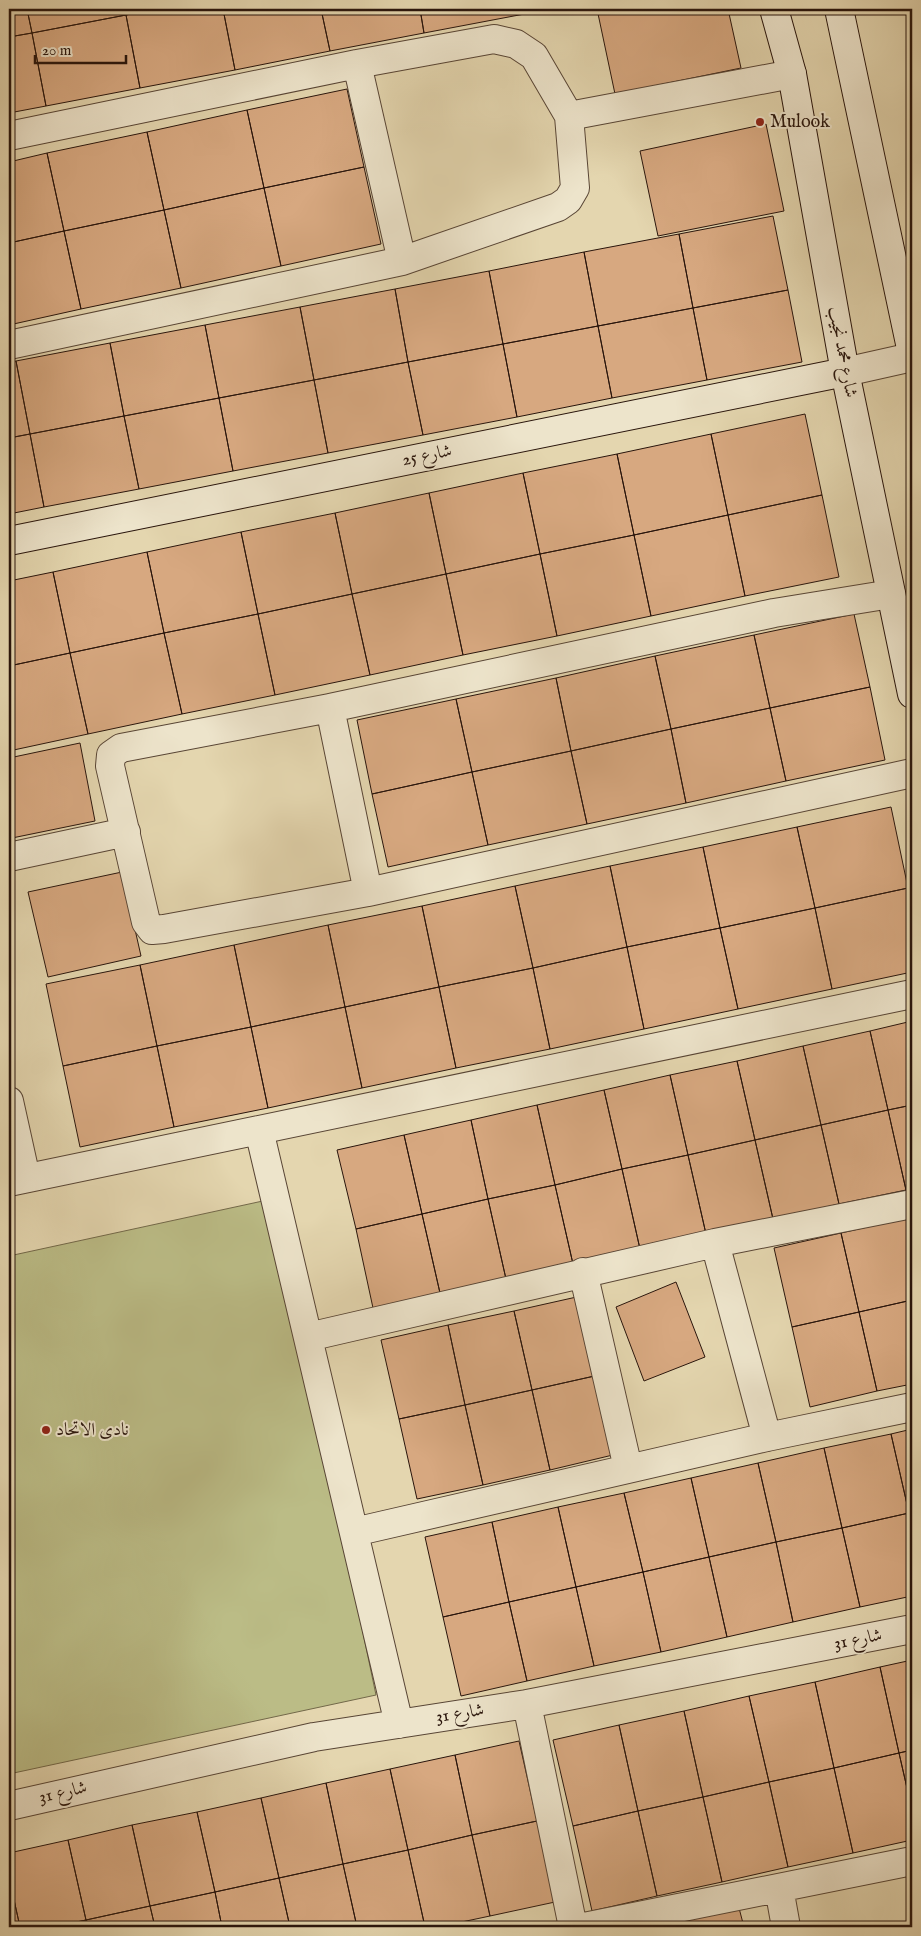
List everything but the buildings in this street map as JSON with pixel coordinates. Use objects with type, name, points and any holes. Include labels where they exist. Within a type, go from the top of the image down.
[{"type":"street","name":"شارع محمد نجيب","points":[[774,9],[792,74],[845,372],[912,694]]},
{"type":"street","points":[[839,9],[912,353]]},
{"type":"street","points":[[9,136],[357,64],[494,39],[516,44],[534,56],[569,116],[575,188],[568,200],[558,207],[402,261],[9,345]]},
{"type":"street","points":[[357,64],[402,261]]},
{"type":"street","points":[[569,116],[792,74]]},
{"type":"street","name":"شارع 25","points":[[9,541],[912,357]]},
{"type":"street","points":[[891,594],[774,613],[330,708],[121,748],[110,755],[110,766],[146,922],[152,930],[368,892],[912,773]]},
{"type":"street","points":[[330,708],[368,892]]},
{"type":"street","points":[[9,857],[126,832]]},
{"type":"street","points":[[9,1101],[17,1180],[912,994]]},
{"type":"street","points":[[259,1130],[399,1724]]},
{"type":"street","points":[[308,1337],[583,1272],[715,1243],[912,1204]]},
{"type":"street","points":[[715,1243],[767,1437]]},
{"type":"street","points":[[583,1272],[628,1468]]},
{"type":"street","points":[[354,1532],[628,1468],[912,1406]]},
{"type":"street","name":"شارع 31","points":[[9,1806],[305,1739],[526,1704],[912,1629]]},
{"type":"street","points":[[526,1704],[573,1927]]},
{"type":"street","points":[[584,1927],[912,1861]]},
{"type":"street","points":[[778,1888],[786,1927]]},
{"type":"green space","points":[[272,1199],[376,1695],[9,1774],[9,1256]]},
{"type":"place","name":"Mulook","points":[[760,122]]},
{"type":"place","name":"نادى الاتحاد","points":[[46,1430]]}]
